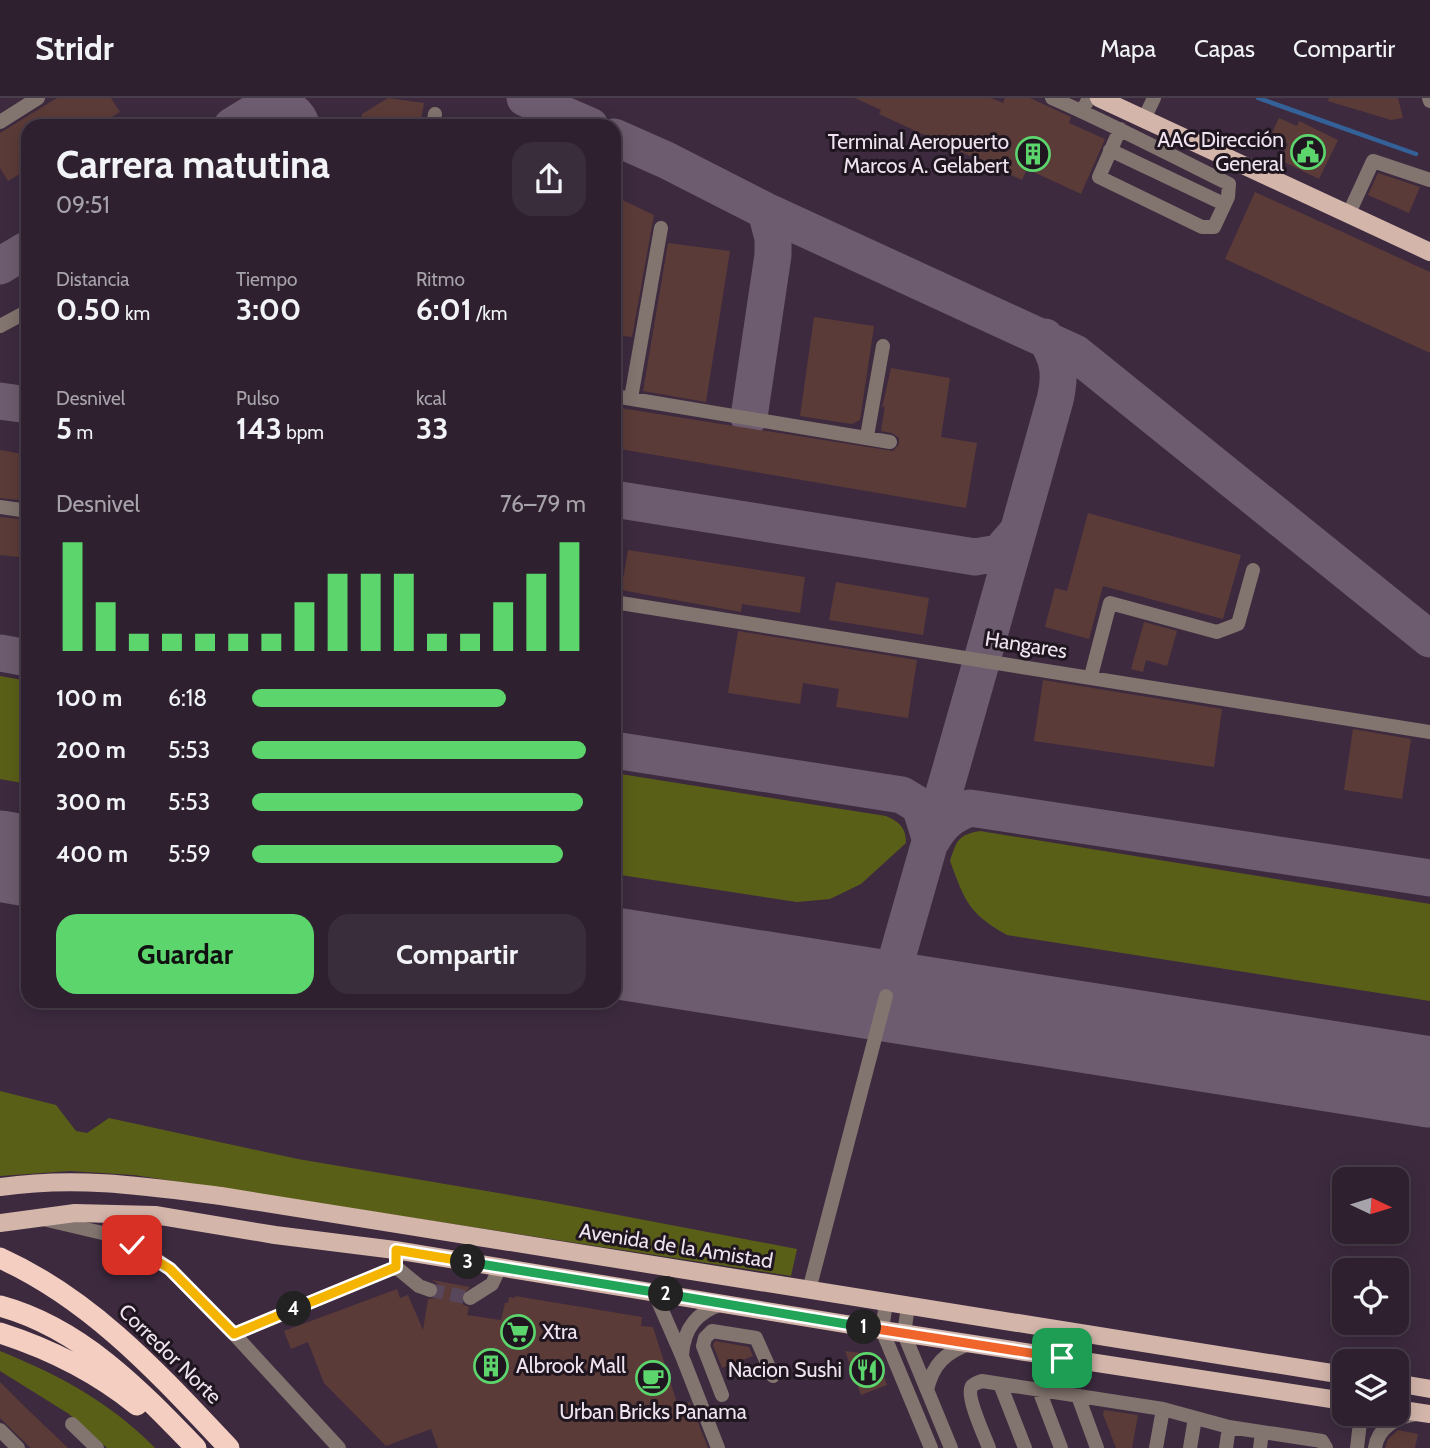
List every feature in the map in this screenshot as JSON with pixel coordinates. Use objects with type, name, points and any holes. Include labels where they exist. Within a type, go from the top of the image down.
[{"type":"highway","name":"Corredor Norte","points":[[0,1258],[63,1292],[110,1327],[229,1448]]},
{"type":"highway","points":[[0,1306],[62,1332],[102,1358],[132,1383],[196,1448]]},
{"type":"highway","points":[[0,1333],[51,1352],[102,1380],[190,1448]]},
{"type":"main road","points":[[1099,98],[1349,213],[1421,241],[1430,252]]},
{"type":"main road","name":"Avenida de la Amistad","points":[[0,1187],[59,1181],[102,1181],[221,1196],[1332,1373]]},
{"type":"main road","points":[[0,1223],[75,1213],[155,1215],[396,1259],[500,1267],[883,1331],[1332,1399]]},
{"type":"main road","points":[[1409,1386],[1430,1389]]},
{"type":"main road","points":[[1409,1411],[1427,1414]]},
{"type":"lane","points":[[0,122],[38,98]]},
{"type":"lane","points":[[1052,98],[1086,104],[1120,129],[1229,184],[1214,227],[1202,227],[1103,181],[1099,173],[1120,129]]},
{"type":"lane","points":[[1144,119],[1154,98]]},
{"type":"lane","points":[[1110,150],[1224,204]]},
{"type":"lane","points":[[1349,213],[1373,161],[1430,180]]},
{"type":"lane","points":[[631,398],[661,228]]},
{"type":"lane","points":[[0,326],[21,315]]},
{"type":"lane","points":[[867,436],[883,346]]},
{"type":"lane","points":[[621,397],[867,436],[890,442]]},
{"type":"lane","points":[[0,507],[21,510]]},
{"type":"lane","points":[[1091,676],[1110,603],[1217,632],[1238,624],[1253,570]]},
{"type":"lane","name":"Hangares","points":[[621,603],[1430,732]]},
{"type":"lane","points":[[808,1290],[886,996]]},
{"type":"lane","points":[[34,1218],[81,1226],[111,1235],[170,1269],[339,1448]]},
{"type":"lane","points":[[234,1334],[396,1259],[419,1286],[430,1290]]},
{"type":"lane","points":[[470,1298],[492,1284],[500,1267]]},
{"type":"lane","points":[[654,1292],[718,1448]]},
{"type":"lane","points":[[886,1303],[883,1331],[931,1448]]},
{"type":"lane","points":[[682,1356],[683,1342],[696,1317],[722,1304]]},
{"type":"lane","points":[[908,1306],[904,1334],[951,1448]]},
{"type":"lane","points":[[722,1395],[703,1346],[705,1338],[712,1331],[756,1339],[773,1376]]},
{"type":"lane","points":[[927,1390],[930,1375],[944,1354],[968,1344]]},
{"type":"lane","points":[[989,1448],[971,1401],[970,1390],[973,1385],[982,1381],[1163,1409],[1294,1442],[1322,1441],[1326,1448]]},
{"type":"lane","points":[[1000,1384],[1025,1448]]},
{"type":"lane","points":[[1039,1390],[1061,1448]]},
{"type":"lane","points":[[1078,1396],[1097,1448]]},
{"type":"lane","points":[[1156,1448],[1163,1409]]},
{"type":"lane","points":[[1375,1444],[1392,1422],[1427,1414]]},
{"type":"lane","points":[[1190,1448],[1195,1419]]},
{"type":"lane","points":[[72,1424],[97,1448]]},
{"type":"lane","points":[[1357,1448],[1360,1426]]},
{"type":"lane","points":[[1375,1444],[1379,1426]]},
{"type":"lane","points":[[1226,1448],[1229,1427]]},
{"type":"lane","points":[[0,1430],[19,1448]]},
{"type":"lane","points":[[1260,1448],[1262,1432]]},
{"type":"green space","points":[[0,676],[21,680],[21,783],[0,779]]},
{"type":"green space","points":[[621,774],[886,816],[901,826],[906,843],[861,884],[830,899],[797,902],[621,875]]},
{"type":"green space","points":[[980,831],[1430,904],[1430,1001],[1007,935],[984,920],[970,905],[950,861],[959,840],[967,834]]},
{"type":"green space","points":[[0,1091],[56,1105],[76,1131],[87,1133],[109,1118],[298,1159],[545,1201],[797,1249],[791,1276],[134,1175],[70,1171],[0,1176]]},
{"type":"green space","points":[[0,1351],[83,1391],[120,1417],[155,1448],[107,1448],[69,1414],[0,1371]]},
{"type":"building","points":[[57,98],[111,98],[120,112],[108,119],[23,119]]},
{"type":"building","points":[[388,98],[424,103],[421,119],[361,119],[362,114]]},
{"type":"building","name":"Terminal Aeropuerto Marcos A. Gelabert","points":[[855,98],[991,98],[1003,103],[1005,98],[1030,98],[1071,117],[1069,123],[1105,139],[1081,194],[1027,169],[1022,180],[879,114],[881,110]]},
{"type":"building","points":[[1329,98],[1398,98],[1403,118],[1391,120],[1328,101]]},
{"type":"building","name":"AAC Dirección General","points":[[1279,118],[1297,126],[1299,121],[1338,140],[1319,179],[1280,160],[1288,144],[1271,135]]},
{"type":"building","points":[[21,120],[21,173],[8,181],[0,168],[0,133]]},
{"type":"building","points":[[1378,173],[1420,187],[1409,213],[1368,195]]},
{"type":"building","points":[[1255,192],[1430,272],[1430,353],[1225,259]]},
{"type":"building","points":[[621,199],[654,215],[632,337],[621,336]]},
{"type":"building","points":[[668,243],[730,251],[706,402],[643,391]]},
{"type":"building","points":[[814,317],[874,326],[860,420],[852,424],[800,416]]},
{"type":"building","points":[[891,368],[950,378],[941,437],[977,443],[966,508],[621,449],[621,408],[893,451],[899,444],[899,438],[892,433],[881,431],[885,406],[882,408]]},
{"type":"building","points":[[0,450],[21,454],[21,500],[0,498]]},
{"type":"building","points":[[1088,513],[1241,555],[1223,619],[1103,586],[1089,639],[1045,627],[1055,588],[1067,591]]},
{"type":"building","points":[[0,517],[21,519],[21,557],[0,555]]},
{"type":"building","points":[[628,550],[805,577],[800,613],[742,604],[741,612],[621,590]]},
{"type":"building","points":[[836,582],[929,598],[923,635],[829,620]]},
{"type":"building","points":[[1144,622],[1177,631],[1167,666],[1146,660],[1143,672],[1131,669]]},
{"type":"building","points":[[738,631],[917,660],[908,718],[836,707],[839,689],[803,683],[800,704],[728,693]]},
{"type":"building","points":[[1043,680],[1222,709],[1214,767],[1034,741]]},
{"type":"building","points":[[1353,729],[1411,739],[1402,799],[1344,790]]},
{"type":"building","name":"Albrook Mall","points":[[432,1280],[470,1287],[460,1298],[462,1304],[469,1307],[467,1315],[501,1320],[505,1303],[508,1303],[509,1297],[515,1296],[642,1317],[641,1326],[653,1327],[678,1406],[690,1402],[708,1448],[438,1448],[431,1429],[386,1446],[324,1383],[308,1342],[291,1349],[284,1331],[397,1289],[400,1298],[408,1295],[423,1330],[428,1299],[436,1298],[439,1293],[438,1284]]},
{"type":"building","points":[[715,1341],[749,1347],[753,1356],[722,1368],[713,1345]]},
{"type":"building","name":"Nacion Sushi","points":[[845,1351],[876,1355],[887,1385],[861,1395]]},
{"type":"building","points":[[0,1382],[68,1448],[31,1448],[3,1421],[0,1418]]},
{"type":"building","points":[[1104,1410],[1138,1415],[1132,1448],[1116,1448],[1103,1414]]},
{"type":"building","points":[[1398,1430],[1418,1434],[1415,1448],[1385,1448],[1388,1439]]},
{"type":"waterway","points":[[1258,98],[1416,154]]},
{"type":"taxiway","points":[[244,119],[278,98]]},
{"type":"taxiway","points":[[525,98],[574,119]]},
{"type":"taxiway","points":[[265,106],[288,109],[298,119]]},
{"type":"taxiway","points":[[621,140],[766,211],[1075,353],[1430,639]]},
{"type":"taxiway","points":[[749,417],[773,255],[773,238],[766,211]]},
{"type":"taxiway","points":[[0,266],[21,253]]},
{"type":"taxiway","points":[[886,996],[1055,400],[1058,367],[1045,337]]},
{"type":"taxiway","points":[[0,401],[21,404]]},
{"type":"taxiway","points":[[621,500],[975,557],[999,553],[1018,531]]},
{"type":"taxiway","points":[[0,653],[21,657]]},
{"type":"taxiway","points":[[621,751],[902,795],[920,806],[931,841]]},
{"type":"taxiway","points":[[932,840],[948,820],[970,808],[1430,878]]},
{"type":"runway","points":[[0,856],[21,860]]},
{"type":"runway","points":[[621,954],[1430,1082]]},
{"type":"tunnel","points":[[430,1290],[470,1298]]},
{"type":"place","name":"AAC Dirección General","points":[[1308,152]]},
{"type":"place","name":"Terminal Aeropuerto Marcos A. Gelabert","points":[[1033,154]]},
{"type":"place","name":"Xtra","points":[[518,1332]]},
{"type":"place","name":"Albrook Mall","points":[[491,1366]]},
{"type":"place","name":"Nacion Sushi","points":[[867,1370]]},
{"type":"place","name":"Urban Bricks Panama","points":[[653,1378]]},
{"type":"route","points":[[132,1245],[170,1269],[234,1334],[396,1267],[396,1250],[1062,1358]]}]
